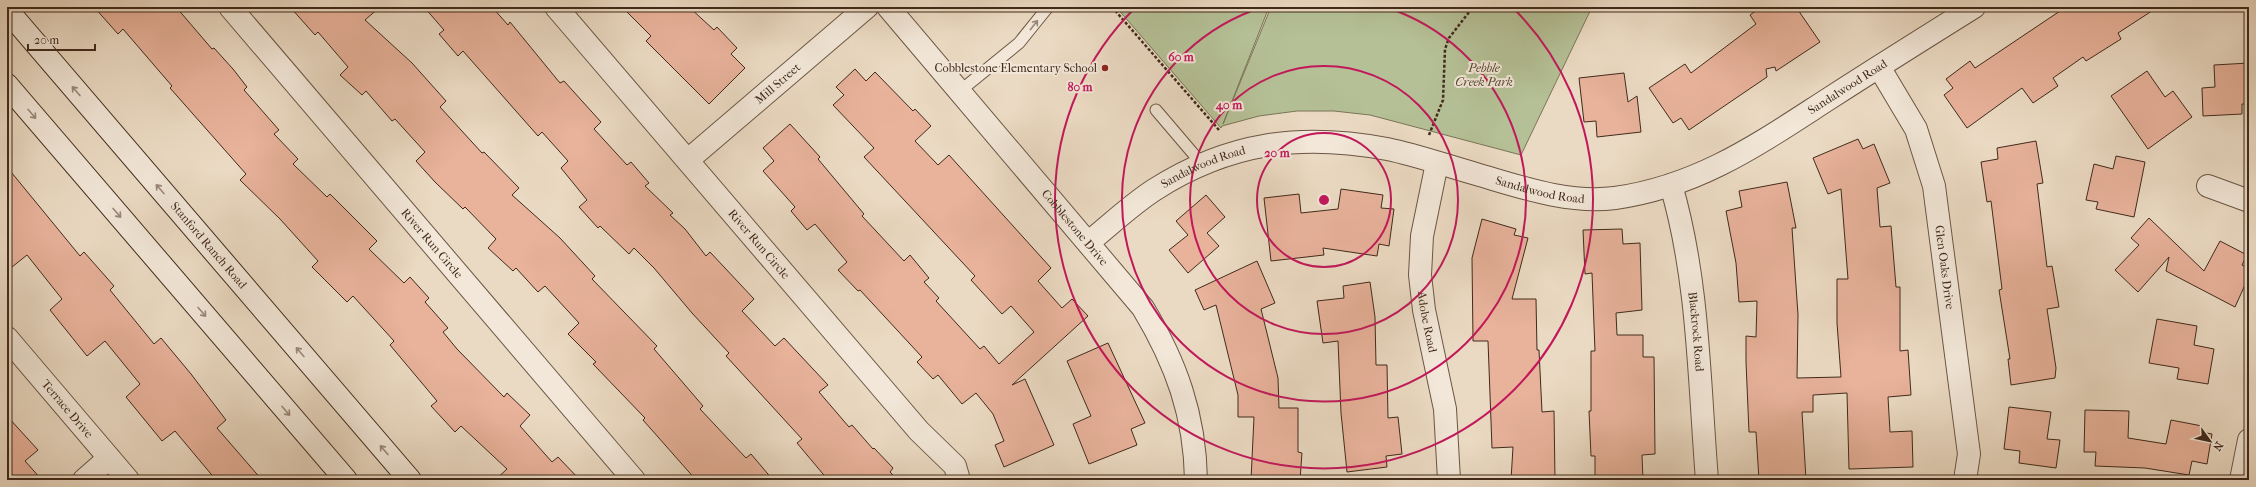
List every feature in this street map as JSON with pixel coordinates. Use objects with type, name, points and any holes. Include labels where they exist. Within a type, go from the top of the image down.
[{"type":"street","name":"River Run Circle","points":[[230,7],[634,480]]},
{"type":"street","name":"River Run Circle","points":[[556,7],[919,431],[954,466],[959,480]]},
{"type":"street","name":"Mill Street","points":[[688,160],[867,7]]},
{"type":"street","name":"Cobblestone Drive","points":[[888,7],[1089,242],[1143,308],[1160,336],[1173,363],[1184,392],[1193,429],[1196,480]]},
{"type":"street","name":"Sandalwood Road","points":[[1089,242],[1151,192],[1184,172],[1202,164],[1249,148],[1280,142],[1346,142],[1390,150],[1530,190],[1559,196],[1612,198],[1642,193],[1702,175],[1756,145],[1974,7]]},
{"type":"street","name":"Stanford Ranch Road","points":[[7,10],[410,480]]},
{"type":"street","name":"Glen Oaks Drive","points":[[1879,67],[1916,129],[1928,162],[1938,203],[1969,454],[1965,480]]},
{"type":"street","points":[[7,85],[346,480]]},
{"type":"street","name":"Adobe Road","points":[[1437,163],[1422,236],[1420,275],[1424,310],[1445,408],[1449,480]]},
{"type":"street","name":"Blackrock Road","points":[[1671,185],[1680,216],[1689,266],[1706,480]]},
{"type":"street","points":[[2208,186],[2249,201]]},
{"type":"street","name":"Terrace Drive","points":[[7,338],[128,480]]},
{"type":"street","points":[[2241,480],[2249,440]]},
{"type":"street","points":[[84,480],[109,458]]},
{"type":"lane","points":[[960,91],[1019,43],[1048,7]]},
{"type":"lane","points":[[1156,110],[1202,164]]},
{"type":"path","points":[[1112,7],[1219,130]]},
{"type":"path","points":[[1429,135],[1443,100],[1445,49],[1449,38],[1473,7]]},
{"type":"green space","name":"Pebble Creek Park","points":[[1116,7],[1269,7],[1223,124],[1271,7],[1592,7],[1521,155],[1370,115],[1334,111],[1297,111],[1259,116],[1222,126],[1221,128]]},
{"type":"building","points":[[94,7],[176,7],[212,49],[214,48],[233,69],[247,87],[244,90],[279,130],[274,134],[298,159],[293,164],[327,197],[330,194],[377,241],[369,249],[404,283],[410,277],[429,298],[425,302],[448,328],[443,332],[457,349],[504,397],[507,393],[530,415],[520,426],[552,462],[558,457],[580,480],[495,480],[507,469],[461,426],[455,432],[431,406],[437,401],[390,345],[394,341],[353,296],[347,302],[312,267],[318,261],[280,219],[240,180],[246,174],[170,88],[172,86],[123,29],[118,34]]},
{"type":"building","points":[[290,7],[380,7],[365,20],[412,63],[446,101],[440,107],[482,153],[484,152],[519,188],[512,195],[560,238],[595,276],[592,279],[657,346],[654,349],[703,406],[700,409],[746,458],[751,454],[773,480],[696,480],[643,420],[645,418],[593,364],[596,362],[568,334],[579,323],[545,286],[538,292],[516,268],[513,271],[488,248],[496,239],[465,207],[463,209],[435,182],[416,161],[425,152],[395,119],[392,121],[366,91],[362,95],[340,75],[348,67],[318,32],[315,35]]},
{"type":"building","points":[[424,7],[492,7],[508,25],[510,22],[560,83],[564,81],[601,122],[594,129],[627,165],[631,162],[649,183],[645,186],[673,213],[670,215],[685,229],[706,256],[710,252],[754,299],[742,311],[775,346],[784,338],[828,385],[819,392],[849,427],[852,425],[873,449],[874,448],[893,468],[890,472],[898,480],[828,480],[797,443],[802,439],[726,356],[729,353],[692,313],[654,268],[634,248],[629,254],[600,226],[598,228],[579,207],[587,200],[561,168],[568,161],[542,132],[538,136],[463,51],[458,56],[439,34],[444,30]]},
{"type":"building","points":[[622,7],[689,7],[714,30],[717,27],[737,48],[731,54],[745,68],[709,104],[646,41],[651,36]]},
{"type":"building","points":[[1761,7],[1796,7],[1820,42],[1776,71],[1775,67],[1766,69],[1767,77],[1689,130],[1681,118],[1673,123],[1649,88],[1685,64],[1691,73],[1756,24],[1750,15]]},
{"type":"building","points":[[2066,7],[2158,7],[2118,33],[2121,39],[2086,61],[2083,57],[2053,78],[2058,86],[2033,103],[2022,88],[1967,128],[1944,95],[1953,88],[1946,79],[1970,61],[1975,68]]},
{"type":"building","points":[[2249,63],[2249,104],[2242,104],[2242,114],[2203,116],[2202,88],[2215,87],[2214,65]]},
{"type":"building","points":[[855,69],[866,81],[875,72],[913,111],[915,109],[931,126],[915,141],[938,165],[949,155],[1051,268],[1038,281],[1062,308],[1072,299],[1088,316],[1012,385],[1025,379],[1054,445],[1004,467],[995,445],[1004,441],[993,414],[976,393],[962,404],[938,375],[933,379],[917,362],[922,357],[860,290],[858,291],[838,270],[847,262],[815,224],[807,230],[791,211],[795,207],[763,171],[774,161],[763,148],[790,124],[820,157],[818,159],[864,214],[862,216],[904,261],[910,255],[929,278],[924,282],[939,298],[936,301],[980,349],[984,346],[999,364],[1034,332],[1011,306],[1002,314],[971,280],[975,276],[864,157],[874,148],[833,105],[844,95],[836,87]]},
{"type":"building","points":[[2147,71],[2165,97],[2173,91],[2192,117],[2148,149],[2111,96]]},
{"type":"building","points":[[1624,73],[1628,102],[1637,96],[1641,132],[1597,137],[1596,121],[1584,122],[1579,78]]},
{"type":"building","points":[[1858,139],[1863,149],[1874,144],[1890,183],[1877,188],[1880,227],[1891,226],[1896,287],[1900,287],[1900,351],[1908,350],[1911,395],[1888,397],[1890,432],[1912,431],[1913,467],[1849,469],[1847,393],[1813,395],[1813,412],[1802,412],[1806,480],[1759,480],[1756,432],[1749,432],[1746,362],[1746,336],[1756,337],[1757,301],[1739,302],[1736,263],[1726,211],[1742,207],[1739,191],[1787,182],[1796,228],[1792,228],[1798,315],[1797,378],[1841,377],[1837,323],[1837,279],[1848,279],[1841,189],[1828,194],[1813,158]]},
{"type":"building","points":[[2036,141],[2043,183],[2037,184],[2047,267],[2052,266],[2059,307],[2047,309],[2056,368],[2055,378],[2011,385],[2008,359],[2010,359],[1999,290],[2002,289],[1991,201],[1987,202],[1981,162],[1998,159],[1997,148]]},
{"type":"building","points":[[2116,156],[2145,162],[2134,217],[2096,209],[2098,202],[2086,200],[2094,164],[2113,169]]},
{"type":"building","points":[[7,167],[80,256],[84,252],[114,286],[110,290],[154,344],[161,338],[191,374],[226,420],[217,428],[262,480],[216,480],[175,431],[162,441],[126,397],[140,384],[105,341],[87,356],[50,310],[62,299],[27,255],[7,271]]},
{"type":"building","points":[[1341,189],[1383,195],[1381,208],[1394,209],[1389,246],[1379,244],[1377,256],[1323,248],[1324,255],[1271,261],[1264,198],[1299,194],[1301,213],[1338,209]]},
{"type":"building","points":[[1206,195],[1225,217],[1207,233],[1219,246],[1188,273],[1169,250],[1188,235],[1176,221]]},
{"type":"building","points":[[2149,218],[2204,271],[2220,241],[2247,255],[2242,265],[2249,269],[2249,276],[2235,307],[2166,271],[2169,257],[2138,292],[2115,270],[2139,245],[2131,238]]},
{"type":"building","points":[[1482,219],[1516,229],[1514,235],[1528,238],[1512,299],[1536,299],[1537,350],[1539,350],[1542,412],[1554,411],[1555,480],[1511,480],[1513,447],[1492,448],[1488,341],[1473,341],[1472,258]]},
{"type":"building","points":[[1622,229],[1623,244],[1640,243],[1642,310],[1616,313],[1617,335],[1643,335],[1643,357],[1654,357],[1655,454],[1642,455],[1643,480],[1595,480],[1595,456],[1591,456],[1589,411],[1591,411],[1591,351],[1595,351],[1592,273],[1585,274],[1583,230]]},
{"type":"building","points":[[1257,261],[1275,303],[1261,309],[1278,378],[1279,408],[1298,408],[1298,452],[1302,453],[1300,480],[1251,480],[1254,417],[1238,417],[1238,395],[1216,305],[1204,310],[1195,290]]},
{"type":"building","points":[[1370,282],[1375,317],[1376,365],[1387,365],[1388,418],[1398,417],[1402,454],[1386,456],[1387,467],[1347,472],[1341,413],[1338,341],[1323,343],[1317,301],[1344,298],[1343,286]]},
{"type":"building","points":[[2157,319],[2197,326],[2194,345],[2214,349],[2208,384],[2177,379],[2179,368],[2149,363]]},
{"type":"building","points":[[1108,343],[1145,423],[1131,429],[1137,445],[1089,464],[1073,424],[1091,416],[1067,361]]},
{"type":"building","points":[[2009,407],[2051,412],[2047,439],[2060,440],[2056,468],[2019,463],[2020,451],[2004,449]]},
{"type":"building","points":[[2085,410],[2129,411],[2128,438],[2166,444],[2171,420],[2202,426],[2201,432],[2212,434],[2207,464],[2192,461],[2189,475],[2145,468],[2095,466],[2096,452],[2084,452]]},
{"type":"building","points":[[7,416],[38,450],[25,461],[42,480],[7,480]]},
{"type":"place","name":"Cobblestone Elementary School","points":[[1105,68]]}]
